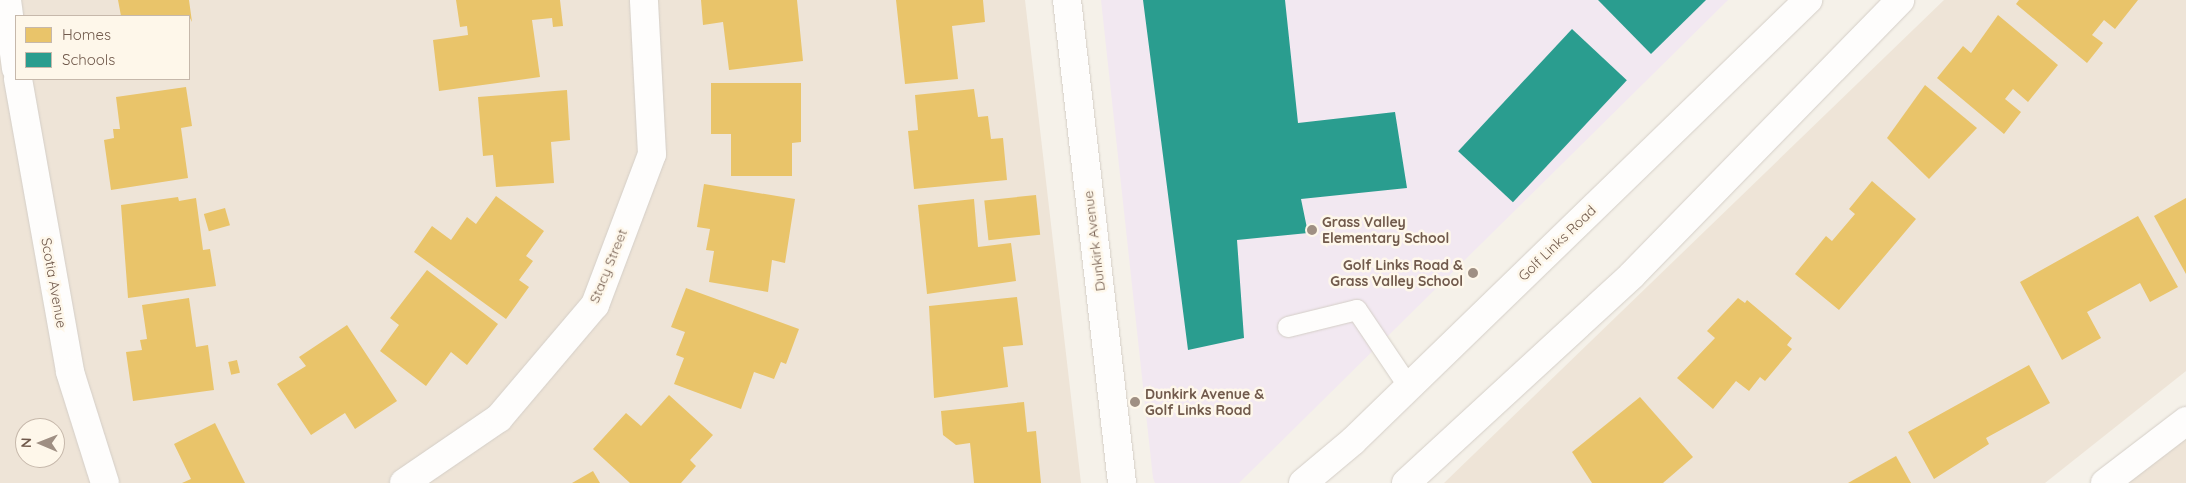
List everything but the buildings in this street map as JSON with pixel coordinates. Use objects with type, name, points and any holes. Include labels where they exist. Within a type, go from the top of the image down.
[{"type":"street","points":[[7,0],[15,60]]},
{"type":"street","name":"Stacy Street","points":[[404,483],[499,418],[594,305],[652,154],[644,0]]},
{"type":"street","name":"Dunkirk Avenue","points":[[1067,0],[1122,483]]},
{"type":"street","name":"Golf Links Road","points":[[1303,483],[1409,387],[1808,0]]},
{"type":"street","points":[[1406,483],[1632,275],[1900,0]]},
{"type":"street","name":"Scotia Avenue","points":[[18,80],[70,372],[106,483]]},
{"type":"street","points":[[2104,483],[2186,421]]},
{"type":"lane","points":[[1288,327],[1356,310],[1409,387]]},
{"type":"shaded area","points":[[0,0],[1025,0],[1081,483],[0,483]]},
{"type":"shaded area","name":"Grass Valley Elementary School","points":[[1101,0],[1728,0],[1239,483],[1155,483]]},
{"type":"shaded area","points":[[1944,0],[2186,0],[2186,371],[2045,483],[1444,483]]},
{"type":"shaded area","points":[[2186,423],[2186,483],[2102,483]]},
{"type":"place","name":"Grass Valley Elementary School","points":[[1312,230]]},
{"type":"place","name":"Golf Links Road & Grass Valley School","points":[[1473,273]]},
{"type":"place","name":"Dunkirk Avenue & Golf Links Road","points":[[1135,402]]}]
